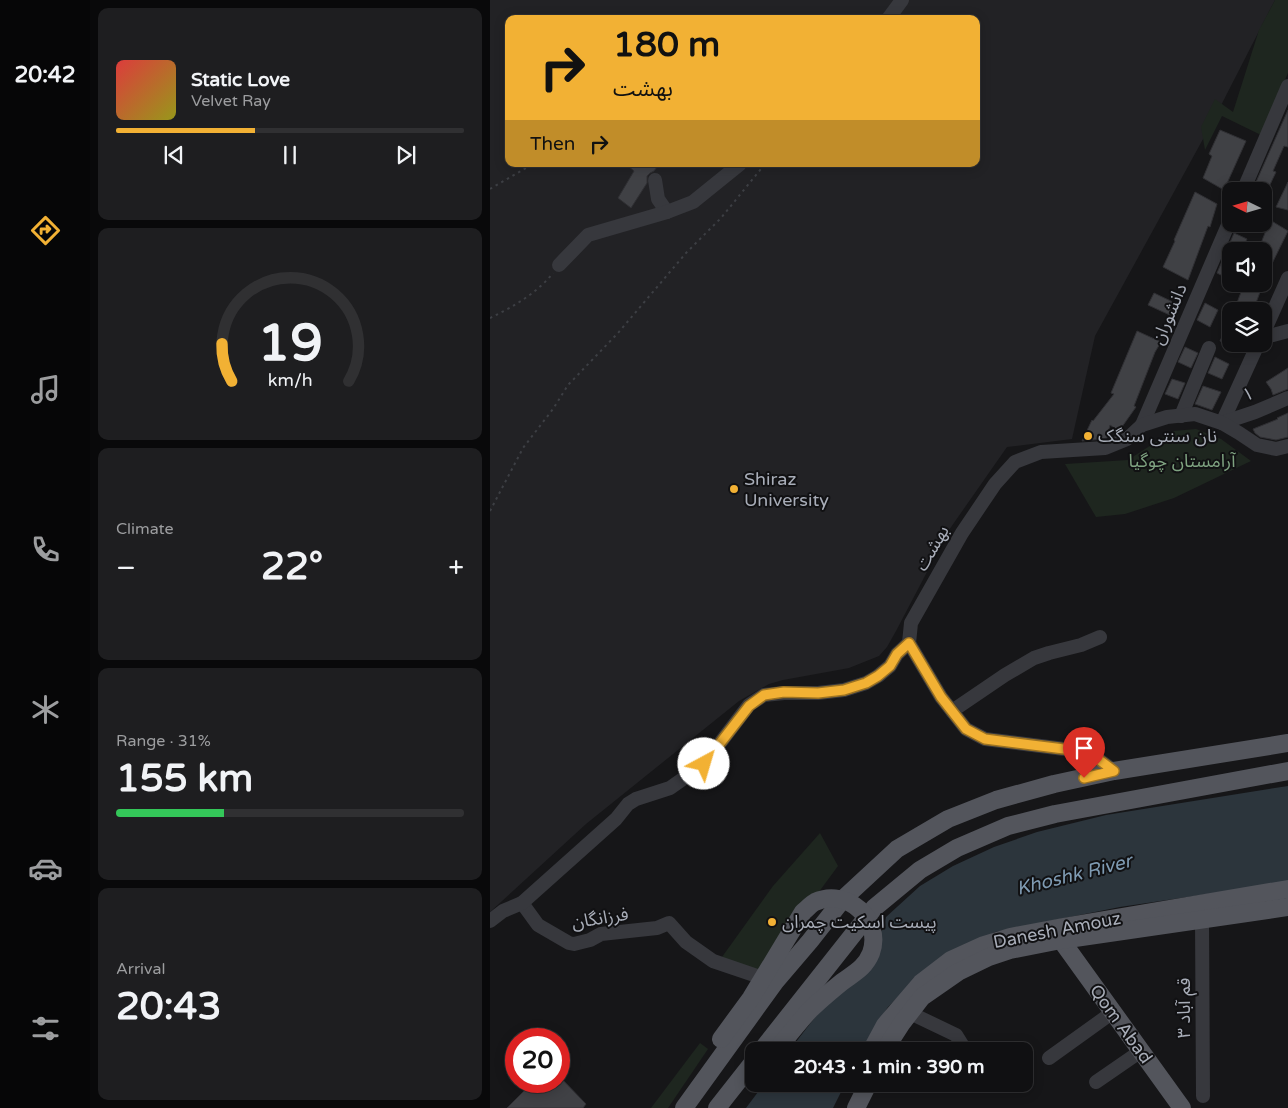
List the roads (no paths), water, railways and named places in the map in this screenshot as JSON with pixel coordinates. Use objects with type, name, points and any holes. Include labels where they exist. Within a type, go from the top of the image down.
[{"type":"main road","points":[[684,1108],[775,982],[843,899],[897,849],[948,819],[996,800],[1054,784],[1114,771],[1288,742]]},
{"type":"main road","points":[[769,1042],[874,908],[920,870],[957,848],[1008,826],[1055,814],[1288,771]]},
{"type":"main road","name":"Danesh Amouz","points":[[876,1042],[885,1026],[921,983],[951,960],[984,945],[1010,937],[1063,927],[1288,889]]},
{"type":"main road","points":[[672,1108],[751,998],[803,912],[814,902],[828,899],[840,899],[854,904],[864,914],[871,926],[872,952],[864,965],[810,1010],[783,1042]]},
{"type":"main road","name":"Danesh Amouz","points":[[890,1042],[922,997],[958,972],[1010,950],[1061,940],[1288,907]]},
{"type":"main road","name":"Qom Abad","points":[[1061,940],[1182,1108]]},
{"type":"main road","points":[[717,1108],[745,1072]]},
{"type":"main road","points":[[732,1108],[745,1091]]},
{"type":"main road","points":[[844,1108],[851,1092]]},
{"type":"main road","points":[[856,1108],[864,1092]]},
{"type":"street","points":[[891,15],[902,0]]},
{"type":"street","points":[[1247,182],[1288,86]]},
{"type":"street","points":[[560,265],[588,235],[693,202],[736,167]]},
{"type":"street","points":[[655,180],[658,199],[666,212]]},
{"type":"street","name":"دانشوران","points":[[1142,425],[1225,232]]},
{"type":"street","points":[[1272,320],[1283,303],[1288,278]]},
{"type":"street","points":[[1272,334],[1288,331]]},
{"type":"street","points":[[1181,416],[1209,348]]},
{"type":"street","points":[[1222,424],[1254,352]]},
{"type":"street","name":"۱","points":[[1222,424],[1288,398]]},
{"type":"street","name":"بهشت","points":[[909,643],[911,623],[962,533],[995,484],[1015,462],[1041,452],[1105,448],[1127,439],[1142,425],[1167,417],[1195,414],[1239,432],[1257,445],[1276,449],[1288,446]]},
{"type":"street","points":[[952,711],[1004,675],[1034,658],[1081,645],[1100,637]]},
{"type":"street","points":[[490,921],[503,911],[522,902],[616,819],[628,804],[648,794],[670,788],[704,764],[749,706],[764,695],[784,692],[818,693],[844,690],[866,683],[890,666],[897,654],[909,643],[941,697],[966,729],[985,739],[1072,750],[1098,759],[1114,771]]},
{"type":"street","name":"فرزانگان","points":[[522,902],[538,924],[569,943],[574,944],[590,940],[601,934],[657,928],[669,923],[686,942],[713,961],[775,982]]},
{"type":"street","name":"۳ قم آباد","points":[[1202,919],[1203,1096]]},
{"type":"street","points":[[1048,1058],[1112,1012]]},
{"type":"street","points":[[910,1013],[956,1035],[960,1042]]},
{"type":"street","points":[[1096,1082],[1141,1051]]},
{"type":"water","name":"Khoshk River","points":[[1288,786],[1288,882],[1120,907],[995,932],[965,947],[919,977],[888,1007],[866,1042],[796,1042],[883,929],[886,917],[920,886],[953,866],[994,847],[1037,832],[1106,815]]},
{"type":"water","points":[[758,1092],[841,1092],[833,1108],[746,1108]]},
{"type":"place","name":"نان سنتی سنگک","points":[[1088,436]]},
{"type":"place","name":"Shiraz University","points":[[734,489]]},
{"type":"place","name":"پیست اسکیت چمران","points":[[772,922]]},
{"type":"park label","name":"آرامستان چوگیا","points":[[1182,461]]}]
